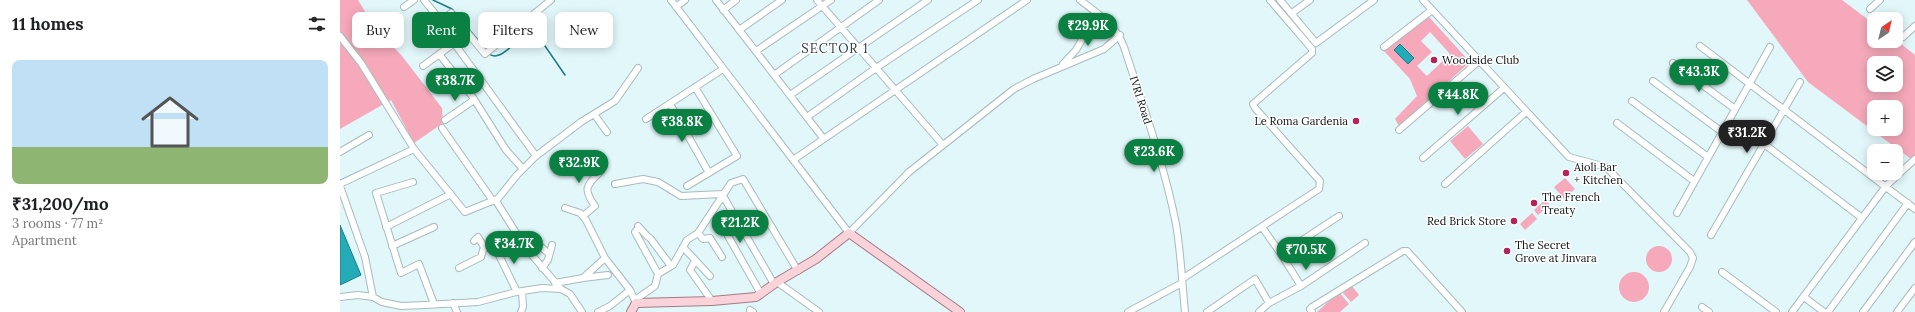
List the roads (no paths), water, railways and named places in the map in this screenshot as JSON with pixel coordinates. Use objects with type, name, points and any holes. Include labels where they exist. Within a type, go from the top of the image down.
[{"type":"main road","points":[[634,307],[756,297],[775,283],[798,271],[849,233],[960,312]]},
{"type":"street","points":[[404,7],[414,0]]},
{"type":"street","points":[[424,0],[434,12]]},
{"type":"street","points":[[470,35],[485,54],[551,0]]},
{"type":"street","points":[[670,0],[849,233],[900,182],[943,145],[1014,89],[1033,79],[1104,48],[1120,35]]},
{"type":"street","points":[[676,7],[685,0]]},
{"type":"street","points":[[716,0],[823,138]]},
{"type":"street","points":[[723,10],[736,0]]},
{"type":"street","points":[[739,30],[782,0]]},
{"type":"street","points":[[817,0],[943,145]]},
{"type":"street","points":[[756,52],[831,0]]},
{"type":"street","points":[[774,74],[878,0]]},
{"type":"street","points":[[790,95],[928,0]]},
{"type":"street","points":[[807,117],[876,68],[978,0]]},
{"type":"street","points":[[793,160],[823,138],[1028,0]]},
{"type":"street","name":"IVRI Road","points":[[1080,0],[1097,13],[1120,35],[1159,155],[1169,193],[1176,226],[1184,312]]},
{"type":"street","points":[[1128,312],[1182,281],[1319,189],[1320,181],[1255,108],[1254,104],[1312,53],[1312,49],[1270,0]]},
{"type":"street","points":[[1280,0],[1316,43],[1374,0]]},
{"type":"street","points":[[1292,13],[1310,0]]},
{"type":"street","points":[[1423,0],[1569,157],[1606,167],[1690,252],[1693,258],[1690,267],[1664,312]]},
{"type":"street","points":[[1870,9],[1880,0]]},
{"type":"street","points":[[1384,47],[1432,10]]},
{"type":"street","points":[[1061,67],[1077,49],[1097,13]]},
{"type":"street","points":[[1903,37],[1915,26]]},
{"type":"street","points":[[340,36],[361,63],[414,149],[465,212],[495,200],[536,156],[594,114],[615,101],[638,68]]},
{"type":"street","points":[[1700,46],[1915,209]]},
{"type":"street","points":[[1677,212],[1770,47]]},
{"type":"street","points":[[423,66],[447,48]]},
{"type":"street","points":[[458,48],[536,156]]},
{"type":"street","points":[[1077,49],[1085,57]]},
{"type":"street","points":[[439,54],[474,100],[506,150],[523,169]]},
{"type":"street","points":[[1399,130],[1479,61]]},
{"type":"street","points":[[1674,63],[1735,109]]},
{"type":"street","points":[[646,119],[723,69]]},
{"type":"street","points":[[1653,81],[1722,132]]},
{"type":"street","points":[[1711,235],[1800,82]]},
{"type":"street","points":[[687,186],[737,156],[695,87]]},
{"type":"street","points":[[1423,158],[1504,88]]},
{"type":"street","points":[[445,120],[474,100]]},
{"type":"street","points":[[1632,101],[1708,157]]},
{"type":"street","points":[[670,104],[709,173]]},
{"type":"street","points":[[1445,184],[1526,112]]},
{"type":"street","points":[[594,114],[607,132]]},
{"type":"street","points":[[1617,124],[1694,181]]},
{"type":"street","points":[[442,128],[496,201],[517,234],[542,268],[561,289],[570,294],[582,312]]},
{"type":"street","points":[[340,152],[369,135]]},
{"type":"street","points":[[1764,144],[1862,218]]},
{"type":"street","points":[[373,297],[365,257],[340,185],[414,149]]},
{"type":"street","points":[[583,216],[595,206],[588,196],[588,183],[601,171],[593,155]]},
{"type":"street","points":[[1792,312],[1886,186],[1915,159]]},
{"type":"street","points":[[615,184],[643,179],[658,182],[681,196],[722,194]]},
{"type":"street","points":[[658,274],[671,266],[687,240],[698,233],[722,194],[731,183],[743,179],[798,271]]},
{"type":"street","points":[[413,182],[376,193],[401,273],[419,264],[434,304]]},
{"type":"street","points":[[386,227],[451,194]]},
{"type":"street","points":[[722,194],[775,283],[819,312]]},
{"type":"street","points":[[1828,312],[1908,203]]},
{"type":"street","points":[[565,208],[580,212],[583,216],[605,258],[630,290],[634,307]]},
{"type":"street","points":[[1281,254],[1339,216]]},
{"type":"street","points":[[634,307],[655,286],[658,274],[635,232],[638,226],[650,238],[671,266]]},
{"type":"street","points":[[392,246],[434,227]]},
{"type":"street","points":[[1262,227],[1301,286]]},
{"type":"street","points":[[698,233],[703,239],[710,238],[722,257]]},
{"type":"street","points":[[474,241],[478,237],[484,247],[492,249],[517,234]]},
{"type":"street","points":[[728,236],[761,294]]},
{"type":"street","points":[[1863,312],[1915,242]]},
{"type":"street","points":[[1258,312],[1269,303],[1301,286],[1365,243]]},
{"type":"street","points":[[542,268],[552,245]]},
{"type":"street","points":[[540,246],[549,254]]},
{"type":"street","points":[[459,268],[481,257],[484,247]]},
{"type":"street","points":[[495,247],[520,292],[523,307],[521,312]]},
{"type":"street","points":[[683,247],[710,276]]},
{"type":"street","points":[[1312,312],[1310,310],[1312,307],[1403,251],[1410,253],[1458,311]]},
{"type":"street","points":[[583,278],[605,258]]},
{"type":"street","points":[[695,261],[690,270],[712,301]]},
{"type":"street","points":[[1722,272],[1776,312]]},
{"type":"street","points":[[556,283],[608,275]]},
{"type":"street","points":[[1207,312],[1255,279],[1269,303]]},
{"type":"street","points":[[340,297],[358,295],[373,297],[382,302],[401,306],[416,306],[478,302],[542,288],[561,289]]},
{"type":"street","points":[[1897,312],[1915,288]]},
{"type":"street","points":[[598,312],[610,306],[630,290]]},
{"type":"street","points":[[1804,297],[1824,312]]},
{"type":"street","points":[[453,304],[458,312]]},
{"type":"street","points":[[425,305],[429,312]]},
{"type":"street","points":[[406,312],[416,306]]},
{"type":"street","points":[[1702,307],[1709,312]]},
{"type":"water","points":[[1400,44],[1414,58],[1408,64],[1394,50]]},
{"type":"water","points":[[340,225],[361,275],[340,285]]},
{"type":"waterway","points":[[433,0],[452,9],[478,40]]},
{"type":"waterway","points":[[489,54],[494,56],[500,55],[523,38],[529,35],[535,35],[545,46],[565,75]]},
{"type":"place","name":"Woodside Club","points":[[1434,60]]},
{"type":"place","name":"Le Roma Gardenia","points":[[1356,121]]},
{"type":"place","name":"Aioli Bar + Kitchen","points":[[1566,173]]},
{"type":"place","name":"The French Treaty","points":[[1534,203]]},
{"type":"place","name":"Red Brick Store","points":[[1514,221]]},
{"type":"place","name":"The Secret Grove at Jinvara","points":[[1507,251]]},
{"type":"district","name":"SECTOR 1","points":[[835,48]]}]
